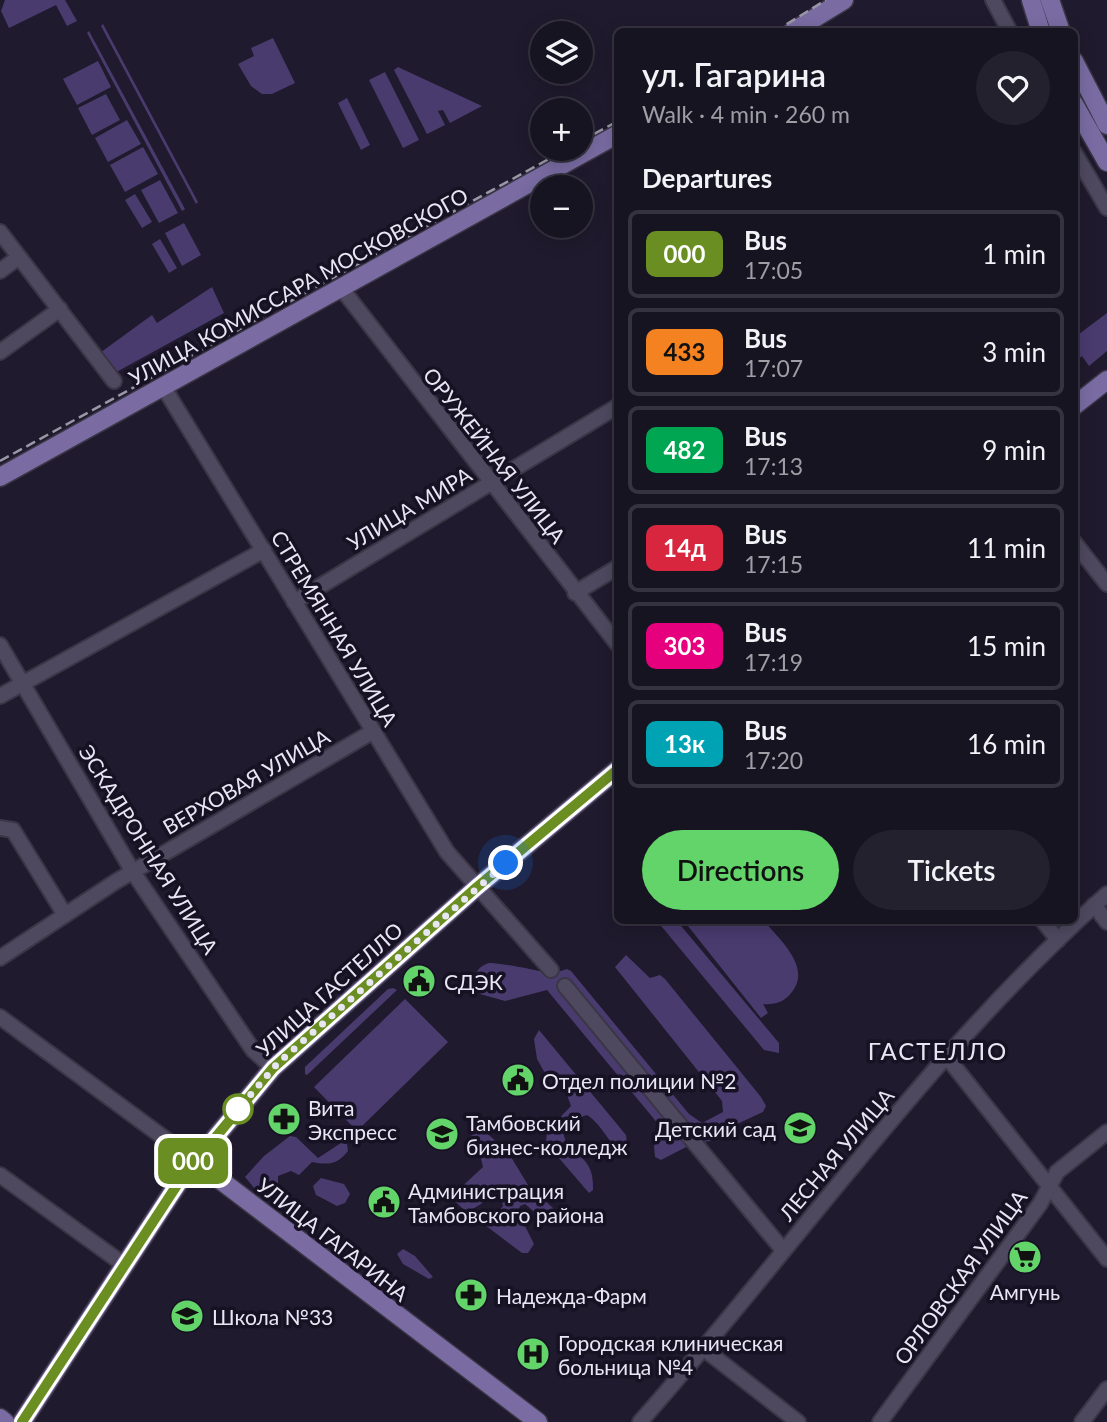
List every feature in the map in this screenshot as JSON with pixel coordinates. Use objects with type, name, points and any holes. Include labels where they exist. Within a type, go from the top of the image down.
[{"type":"main road","points":[[798,28],[844,0]]},
{"type":"main road","points":[[1031,0],[1040,28]]},
{"type":"main road","points":[[1050,0],[1060,28]]},
{"type":"main road","points":[[1078,69],[1103,118]]},
{"type":"main road","points":[[1079,112],[1107,162]]},
{"type":"main road","name":"УЛИЦА КОМИССАРА МОСКОВСКОГО","points":[[0,477],[614,136]]},
{"type":"main road","points":[[1078,404],[1107,380]]},
{"type":"main road","name":"УЛИЦА ГАСТЕЛЛО","points":[[22,1422],[123,1264],[194,1160],[273,1068],[477,887],[614,772]]},
{"type":"main road","name":"УЛИЦА ГАГАРИНА","points":[[194,1160],[538,1422]]},
{"type":"main road","points":[[0,1418],[5,1422]]},
{"type":"street","points":[[993,0],[1008,28]]},
{"type":"street","points":[[1078,159],[1107,208]]},
{"type":"street","points":[[0,232],[114,381]]},
{"type":"street","points":[[0,271],[19,257]]},
{"type":"street","name":"ОРУЖЕЙНАЯ УЛИЦА","points":[[342,289],[614,640]]},
{"type":"street","points":[[0,352],[60,309]]},
{"type":"street","name":"СТРЕМЯННАЯ УЛИЦА","points":[[163,386],[447,852],[551,970]]},
{"type":"street","name":"УЛИЦА МИРА","points":[[293,602],[614,408]]},
{"type":"street","points":[[1078,547],[1107,584]]},
{"type":"street","points":[[0,696],[264,550]]},
{"type":"street","points":[[575,593],[614,570]]},
{"type":"street","name":"ЭСКАДРОННАЯ УЛИЦА","points":[[0,645],[133,872],[253,1050],[273,1068]]},
{"type":"street","name":"ВЕРХОВАЯ УЛИЦА","points":[[0,958],[133,872],[372,732]]},
{"type":"street","points":[[0,828],[13,830],[65,915]]},
{"type":"street","name":"ЛЕСНАЯ УЛИЦА","points":[[1078,921],[1107,894]]},
{"type":"street","points":[[1094,905],[1107,922]]},
{"type":"street","points":[[1045,924],[1058,940]]},
{"type":"street","name":"ЛЕСНАЯ УЛИЦА","points":[[640,1422],[704,1349],[861,1154],[946,1056],[1074,924]]},
{"type":"street","points":[[565,986],[783,1251]]},
{"type":"street","name":"УЛИЦА ГАГАРИНА","points":[[0,1017],[194,1160]]},
{"type":"street","points":[[946,1056],[1107,1259]]},
{"type":"street","name":"ОРЛОВСКАЯ УЛИЦА","points":[[880,1422],[1040,1204],[1057,1171],[1107,1132]]},
{"type":"street","points":[[0,1175],[123,1264]]},
{"type":"street","points":[[704,1349],[798,1422]]},
{"type":"street","points":[[1082,1422],[1107,1389]]},
{"type":"shaded area","points":[[5,0],[65,0],[77,21],[67,26],[56,5],[9,28],[1,11]]},
{"type":"shaded area","points":[[103,24],[198,202],[196,204],[101,26]]},
{"type":"shaded area","points":[[89,31],[185,209],[182,211],[87,33]]},
{"type":"shaded area","points":[[273,38],[295,83],[272,94],[262,94],[251,86],[238,64],[254,56],[251,48]]},
{"type":"shaded area","points":[[98,61],[111,87],[77,105],[63,79]]},
{"type":"shaded area","points":[[398,67],[482,106],[450,123],[443,110],[438,111],[445,125],[427,134],[394,70]]},
{"type":"shaded area","points":[[385,72],[419,140],[403,148],[369,80]]},
{"type":"shaded area","points":[[106,94],[120,120],[92,135],[78,108]]},
{"type":"shaded area","points":[[347,98],[370,145],[361,150],[338,103]]},
{"type":"shaded area","points":[[127,120],[141,144],[108,162],[95,138]]},
{"type":"shaded area","points":[[143,147],[158,174],[125,192],[110,165]]},
{"type":"shaded area","points":[[160,180],[178,213],[159,223],[141,190]]},
{"type":"shaded area","points":[[135,194],[152,222],[142,228],[125,200]]},
{"type":"shaded area","points":[[184,223],[201,255],[182,266],[165,233]]},
{"type":"shaded area","points":[[160,239],[177,268],[169,273],[152,244]]},
{"type":"shaded area","points":[[212,287],[224,313],[111,375],[97,355],[152,315],[157,323]]},
{"type":"shaded area","points":[[1107,313],[1107,351],[1089,366],[1082,356],[1078,359],[1078,335]]},
{"type":"shaded area","points":[[659,924],[680,924],[779,1043],[779,1053],[764,1050]]},
{"type":"shaded area","points":[[686,924],[767,924],[785,945],[796,963],[797,983],[786,998],[779,1002],[763,1004],[768,1013],[761,1018]]},
{"type":"shaded area","points":[[626,955],[650,978],[660,975],[665,979],[761,1097],[766,1106],[763,1112],[724,1130],[710,1141],[692,1144],[661,1160],[655,1157],[654,1146],[664,1131],[547,990],[505,1001],[480,994],[474,980],[480,968],[489,963],[551,974],[567,969],[571,971],[689,1114],[702,1123],[723,1112],[722,1101],[615,967]]},
{"type":"shaded area","points":[[388,989],[397,990],[305,1074],[305,1067]]},
{"type":"shaded area","points":[[405,999],[448,1042],[357,1131],[314,1087]]},
{"type":"shaded area","points":[[539,1030],[626,1135],[628,1151],[623,1154],[587,1115],[570,1121],[562,1129],[567,1146],[583,1159],[590,1169],[593,1190],[589,1193],[546,1143],[547,1131],[571,1106],[566,1092],[546,1075],[537,1059],[534,1039]]},
{"type":"shaded area","points":[[481,1128],[508,1152],[528,1185],[554,1209],[554,1215],[545,1221],[525,1204],[520,1206],[518,1212],[534,1244],[528,1253],[522,1253],[485,1225],[485,1219],[496,1215],[503,1206],[500,1195],[491,1197],[469,1210],[464,1210],[456,1202],[457,1191],[483,1167],[480,1155],[470,1142],[471,1136]]},
{"type":"shaded area","points":[[290,1136],[296,1137],[318,1158],[341,1143],[347,1144],[348,1151],[332,1163],[312,1162],[299,1175],[291,1171],[278,1176],[278,1185],[266,1195],[259,1194],[245,1177],[264,1156]]},
{"type":"shaded area","points":[[321,1178],[344,1184],[350,1194],[345,1203],[337,1206],[316,1195],[313,1186]]},
{"type":"shaded area","points":[[403,1249],[415,1256],[433,1277],[429,1279],[403,1264],[397,1254]]},
{"type":"railway","points":[[780,28],[826,0]]},
{"type":"railway","points":[[593,135],[614,123]]},
{"type":"railway","points":[[0,461],[545,161]]},
{"type":"bus line","name":"000","points":[[22,1422],[36,1396],[194,1160],[273,1068],[477,887],[614,772]]},
{"type":"place","name":"СДЭК","points":[[419,981]]},
{"type":"place","name":"Отдел полиции №2","points":[[518,1080]]},
{"type":"place","name":"Вита Экспресс","points":[[284,1119]]},
{"type":"place","name":"Детский сад","points":[[800,1128]]},
{"type":"place","name":"Тамбовский бизнес-колледж","points":[[442,1134]]},
{"type":"place","name":"Администрация Тамбовского района","points":[[384,1202]]},
{"type":"place","name":"Амгунь","points":[[1025,1257]]},
{"type":"place","name":"Надежда-Фарм","points":[[471,1295]]},
{"type":"place","name":"Школа №33","points":[[187,1316]]},
{"type":"place","name":"Городская клиническая больница №4","points":[[533,1354]]},
{"type":"district","name":"ГАСТЕЛЛО","points":[[938,1050]]},
{"type":"route","points":[[238,1109],[232,1116],[278,1063],[506,863]]}]
